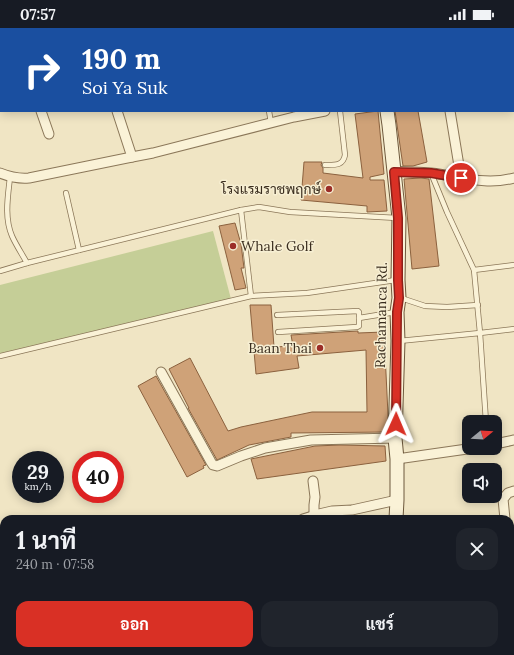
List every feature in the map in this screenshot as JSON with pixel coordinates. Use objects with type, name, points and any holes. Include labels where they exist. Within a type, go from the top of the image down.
[{"type":"street","points":[[41,112],[49,134]]},
{"type":"street","points":[[117,112],[132,157]]},
{"type":"street","points":[[0,173],[18,179],[29,178],[152,153],[271,123],[293,114],[312,112]]},
{"type":"street","name":"Rachamanca Rd.","points":[[387,112],[398,218],[399,298],[397,312],[398,341],[395,438],[397,459],[396,515]]},
{"type":"street","points":[[450,112],[461,178]]},
{"type":"street","points":[[394,172],[431,173],[477,181],[503,181],[514,178]]},
{"type":"street","points":[[161,372],[213,465],[217,466],[265,448],[312,440],[395,438]]},
{"type":"street","points":[[502,443],[514,440]]},
{"type":"street","points":[[397,459],[462,450]]},
{"type":"street","points":[[313,481],[315,497],[314,515]]},
{"type":"street","points":[[505,515],[503,499],[508,493],[514,491]]},
{"type":"street","points":[[318,515],[352,510],[397,500]]},
{"type":"lane","points":[[269,112],[271,123]]},
{"type":"lane","points":[[326,165],[338,164],[343,162],[344,159],[345,155],[340,112]]},
{"type":"lane","points":[[431,173],[474,270],[478,305],[486,415]]},
{"type":"lane","points":[[10,177],[7,201],[8,222],[11,234],[27,263]]},
{"type":"lane","points":[[66,193],[79,250]]},
{"type":"lane","points":[[0,271],[241,210],[259,208],[290,212],[398,218]]},
{"type":"lane","points":[[241,210],[251,296]]},
{"type":"lane","points":[[474,270],[514,265]]},
{"type":"lane","points":[[0,356],[251,296],[307,293],[398,280]]},
{"type":"lane","points":[[399,298],[425,306],[447,307],[478,305]]},
{"type":"lane","points":[[277,315],[359,312],[359,326],[357,328],[278,332]]},
{"type":"lane","points":[[359,318],[397,312]]},
{"type":"lane","points":[[398,341],[514,329]]},
{"type":"green space","points":[[213,231],[231,299],[0,354],[0,285]]},
{"type":"building","points":[[378,112],[384,174],[370,177],[370,180],[384,180],[387,211],[367,212],[367,206],[301,200],[304,162],[322,162],[321,165],[323,168],[323,173],[363,178],[355,114]]},
{"type":"building","points":[[395,112],[418,112],[427,162],[413,166],[403,166]]},
{"type":"building","points":[[404,179],[429,179],[439,266],[412,269]]},
{"type":"building","name":"Whale Golf","points":[[235,223],[241,244],[244,268],[241,268],[246,288],[235,290],[219,226]]},
{"type":"building","points":[[250,305],[271,305],[274,347],[293,346],[291,335],[358,331],[358,333],[384,332],[388,415],[387,432],[291,433],[291,437],[249,445],[217,460],[188,408],[169,369],[190,358],[228,431],[312,412],[367,412],[366,350],[297,356],[299,368],[256,374]]},
{"type":"building","points":[[156,376],[206,465],[203,466],[204,468],[187,477],[138,386]]},
{"type":"building","points":[[315,446],[385,446],[386,461],[257,479],[251,459]]},
{"type":"place","name":"โรงแรมราชพฤกษ์","points":[[329,189]]},
{"type":"place","name":"Whale Golf","points":[[233,246]]},
{"type":"place","name":"Baan Thai","points":[[320,348]]},
{"type":"route","points":[[396,424],[398,341],[397,312],[399,298],[398,218],[394,172],[431,173],[461,178]]}]
